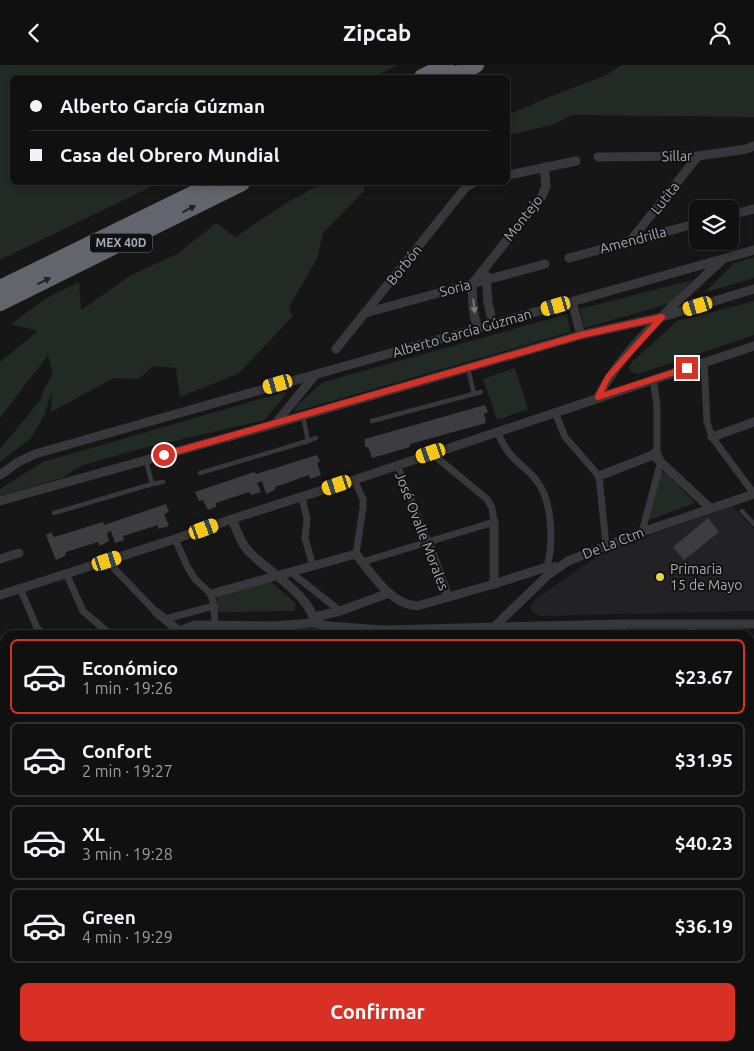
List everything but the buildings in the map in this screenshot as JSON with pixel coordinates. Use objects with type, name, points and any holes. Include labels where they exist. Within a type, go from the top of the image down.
[{"type":"highway","points":[[426,75],[447,65]]},
{"type":"highway","points":[[455,75],[476,65]]},
{"type":"highway","name":"MEX 40D","points":[[0,288],[211,185]]},
{"type":"highway","name":"MEX 40D","points":[[0,303],[238,185]]},
{"type":"street","name":"Sillar","points":[[598,157],[698,156],[746,149],[754,146]]},
{"type":"street","name":"Lutita","points":[[631,240],[698,156]]},
{"type":"street","points":[[510,175],[576,161]]},
{"type":"street","name":"Montejo","points":[[472,284],[542,196],[546,186],[544,167]]},
{"type":"street","name":"Borbón","points":[[336,349],[470,185]]},
{"type":"street","points":[[739,213],[754,209]]},
{"type":"street","name":"Amendrilla","points":[[570,258],[689,225]]},
{"type":"street","points":[[744,253],[754,242]]},
{"type":"street","name":"Alberto García Gúzman","points":[[0,475],[18,462],[35,454],[754,250]]},
{"type":"street","points":[[598,397],[608,377],[662,317],[725,258]]},
{"type":"street","name":"Soria","points":[[365,313],[544,263]]},
{"type":"street","points":[[486,265],[488,303],[493,324]]},
{"type":"street","points":[[472,284],[473,307],[477,329]]},
{"type":"street","points":[[0,501],[303,416],[581,335],[662,317],[754,289]]},
{"type":"street","points":[[572,302],[581,335]]},
{"type":"street","points":[[0,595],[354,480],[754,346]]},
{"type":"street","points":[[704,362],[707,422],[712,437],[754,494]]},
{"type":"street","points":[[275,424],[315,375]]},
{"type":"street","points":[[653,379],[657,405],[655,454],[710,508]]},
{"type":"street","points":[[555,412],[564,437],[599,476],[606,545]]},
{"type":"street","points":[[712,437],[754,422]]},
{"type":"street","points":[[497,432],[510,455],[538,481],[545,495],[551,523],[547,567],[542,581]]},
{"type":"street","points":[[431,453],[487,499],[492,508],[494,522],[494,585]]},
{"type":"street","points":[[599,476],[655,454]]},
{"type":"street","points":[[642,532],[661,461]]},
{"type":"street","name":"José Ovalle Morales","points":[[397,465],[448,597]]},
{"type":"street","points":[[354,480],[362,499],[363,508],[356,554],[389,593],[404,603],[417,605],[494,585],[547,567],[557,567]]},
{"type":"street","name":"De La Ctm","points":[[493,628],[557,567],[568,561],[642,532],[754,494]]},
{"type":"street","points":[[302,497],[307,519],[306,538],[313,567]]},
{"type":"street","points":[[232,519],[246,549],[278,575],[308,606],[314,620],[330,630]]},
{"type":"street","points":[[362,562],[494,522]]},
{"type":"street","points":[[175,539],[195,579],[211,593],[220,630]]},
{"type":"street","points":[[0,559],[19,553]]},
{"type":"street","points":[[211,593],[292,573],[356,554]]},
{"type":"street","points":[[107,561],[174,630]]},
{"type":"street","points":[[66,573],[83,611],[104,630]]},
{"type":"street","points":[[292,573],[340,611]]},
{"type":"street","points":[[20,588],[39,630]]},
{"type":"street","points":[[276,630],[314,620],[389,593]]},
{"type":"street","points":[[165,619],[214,605]]},
{"type":"street","points":[[577,630],[623,624],[754,623]]},
{"type":"street","points":[[623,624],[623,630]]},
{"type":"street","points":[[691,630],[693,624]]},
{"type":"street","points":[[693,624],[695,630]]},
{"type":"street","points":[[184,630],[195,625],[218,625],[263,630]]},
{"type":"street","points":[[466,630],[493,628],[515,630]]},
{"type":"lane","points":[[468,368],[474,394]]},
{"type":"lane","points":[[372,421],[481,392]]},
{"type":"lane","points":[[303,416],[308,441]]},
{"type":"lane","points":[[200,473],[316,439]]},
{"type":"lane","points":[[146,460],[152,484]]},
{"type":"lane","points":[[54,513],[163,482]]},
{"type":"lane","points":[[742,511],[754,524]]},
{"type":"shaded area","points":[[0,65],[398,65],[378,75],[10,75],[10,185],[155,185],[0,260]]},
{"type":"shaded area","points":[[621,65],[754,65],[754,117],[572,115],[552,125],[510,135],[510,114],[607,75]]},
{"type":"shaded area","points":[[319,185],[365,185],[364,191],[323,233],[317,259],[289,307],[293,316],[238,374],[180,397],[176,368],[153,366],[139,379],[114,378],[51,412],[52,391],[44,416],[31,438],[0,462],[0,449],[41,399],[44,389],[53,374],[48,355],[0,418],[0,362],[38,331],[11,324],[48,297],[79,282],[81,310],[131,275],[177,254],[216,223],[235,237],[293,199]]},
{"type":"shaded area","points":[[754,257],[754,278],[704,293],[734,263]]},
{"type":"shaded area","points":[[692,280],[669,304],[584,328],[580,309]]},
{"type":"shaded area","points":[[754,301],[754,335],[638,374],[632,372],[629,368],[632,362],[677,321]]},
{"type":"shaded area","points":[[567,314],[570,332],[294,412],[297,405],[323,382]]},
{"type":"shaded area","points":[[515,368],[528,409],[497,420],[483,379]]},
{"type":"shaded area","points":[[288,391],[265,420],[140,449],[83,465],[62,478],[0,496],[0,489],[43,462]]},
{"type":"shaded area","points":[[659,472],[666,473],[695,503],[649,520]]},
{"type":"shaded area","name":"Primaria 15 de Mayo","points":[[733,506],[754,529],[754,611],[540,616],[530,608],[536,599],[597,556],[647,536]]},
{"type":"shaded area","points":[[269,580],[296,604],[294,611],[217,612],[217,595]]},
{"type":"place","name":"Primaria 15 de Mayo","points":[[660,577]]},
{"type":"route","points":[[164,455],[581,335],[662,317],[608,377],[598,397],[687,368]]}]
